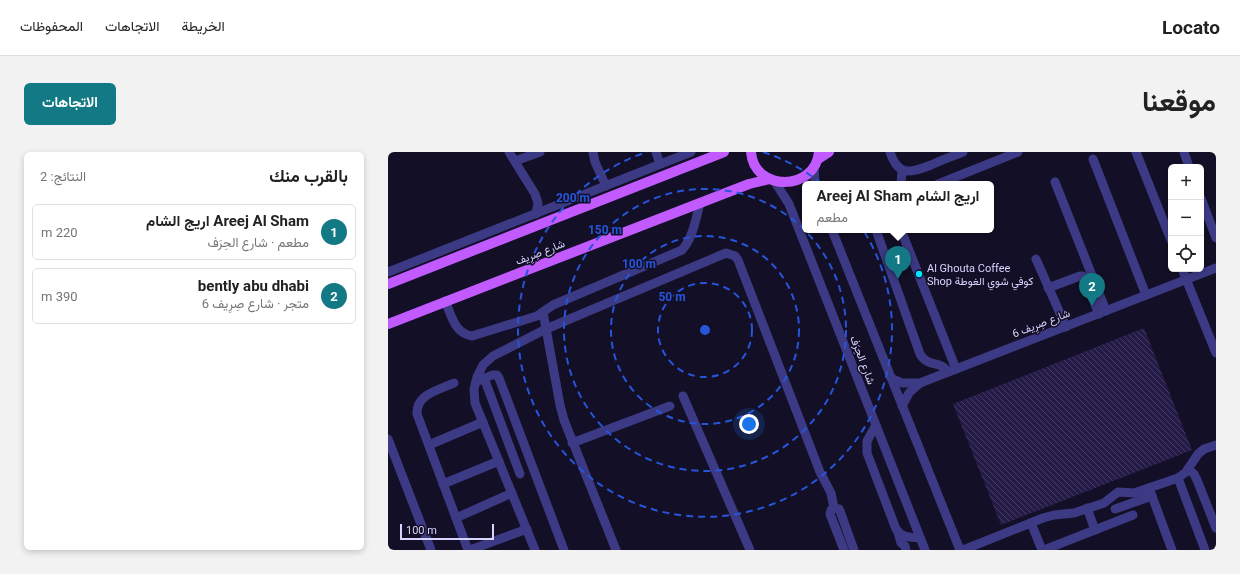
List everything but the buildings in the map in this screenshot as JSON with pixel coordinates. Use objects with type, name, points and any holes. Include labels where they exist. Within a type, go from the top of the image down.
[{"type":"main road","points":[[751,152],[755,165],[761,174],[773,181]]},
{"type":"main road","points":[[817,159],[829,152]]},
{"type":"main road","points":[[388,284],[717,153]]},
{"type":"main road","name":"شارع صِرِيف","points":[[388,324],[749,184],[773,181],[787,183],[798,181],[807,175],[817,159]]},
{"type":"street","points":[[509,152],[535,194],[538,203],[536,214]]},
{"type":"street","points":[[515,162],[540,152]]},
{"type":"street","points":[[593,152],[595,162],[606,186]]},
{"type":"street","points":[[656,152],[660,164]]},
{"type":"street","points":[[388,272],[691,152]]},
{"type":"street","points":[[890,152],[895,164],[902,170],[911,172],[963,152]]},
{"type":"street","points":[[946,181],[1018,152]]},
{"type":"street","points":[[1136,152],[1169,236]]},
{"type":"street","points":[[1184,152],[1188,164]]},
{"type":"street","points":[[815,181],[817,159]]},
{"type":"street","points":[[1093,160],[1146,295]]},
{"type":"street","points":[[901,181],[902,170]]},
{"type":"street","name":"شارع الحِرَف","points":[[773,181],[789,204],[876,425],[916,538],[925,550]]},
{"type":"street","points":[[1056,182],[1103,312]]},
{"type":"street","points":[[1202,200],[1216,238]]},
{"type":"street","points":[[445,301],[459,331],[465,335],[472,336],[534,317],[553,305],[682,250],[687,245],[700,203]]},
{"type":"street","name":"شارع الحِرَف","points":[[833,233],[961,550]]},
{"type":"street","points":[[877,233],[920,354],[926,362],[942,365],[952,371]]},
{"type":"street","points":[[902,233],[952,371]]},
{"type":"street","points":[[520,474],[480,380],[480,371],[483,366],[493,356],[546,329],[723,254],[729,253],[735,256],[738,260],[820,472],[831,493],[834,508]]},
{"type":"street","points":[[1036,259],[1066,327]]},
{"type":"street","name":"شارع صِرِيف 6","points":[[902,406],[909,394],[920,384],[1216,268]]},
{"type":"street","points":[[1183,272],[1216,353]]},
{"type":"street","points":[[1048,288],[1083,276],[1103,312]]},
{"type":"street","points":[[544,312],[560,405],[564,420],[616,550]]},
{"type":"street","points":[[535,550],[474,398],[474,389],[480,380],[494,374],[498,376],[564,550]]},
{"type":"street","points":[[891,378],[908,384],[920,384]]},
{"type":"street","points":[[454,383],[427,395],[419,403],[417,414],[469,550],[527,529]]},
{"type":"street","points":[[683,396],[750,550]]},
{"type":"street","points":[[572,443],[670,406]]},
{"type":"street","points":[[428,445],[483,422]]},
{"type":"street","points":[[876,425],[867,441],[866,449],[901,543],[906,548],[908,541],[916,538]]},
{"type":"street","points":[[388,439],[431,550]]},
{"type":"street","points":[[1115,509],[1184,475],[1198,454],[1204,449],[1216,445]]},
{"type":"street","points":[[443,484],[499,461]]},
{"type":"street","points":[[506,479],[534,468]]},
{"type":"street","points":[[1188,469],[1194,474],[1197,480],[1216,528]]},
{"type":"street","points":[[1178,478],[1205,550]]},
{"type":"street","points":[[961,550],[1048,516],[1067,514],[1104,503],[1118,492],[1151,492]]},
{"type":"street","points":[[1151,492],[1172,550]]},
{"type":"street","points":[[456,518],[512,493]]},
{"type":"street","points":[[1111,498],[1119,521]]},
{"type":"street","points":[[834,508],[831,510],[830,514],[844,550]]},
{"type":"street","points":[[834,508],[839,509],[840,511],[854,550]]},
{"type":"street","points":[[1087,508],[1095,530]]},
{"type":"street","points":[[1031,523],[1043,550],[1132,515]]},
{"type":"street","points":[[898,532],[904,537],[916,538]]},
{"type":"place","name":"Al Ghouta Coffee Shop كوفي شوي الغوطة","points":[[919,274]]},
{"type":"place","name":"Areej Al Sham اريج الشام","points":[[898,279]]},
{"type":"place","name":"bently abu dhabi","points":[[1092,306]]}]
